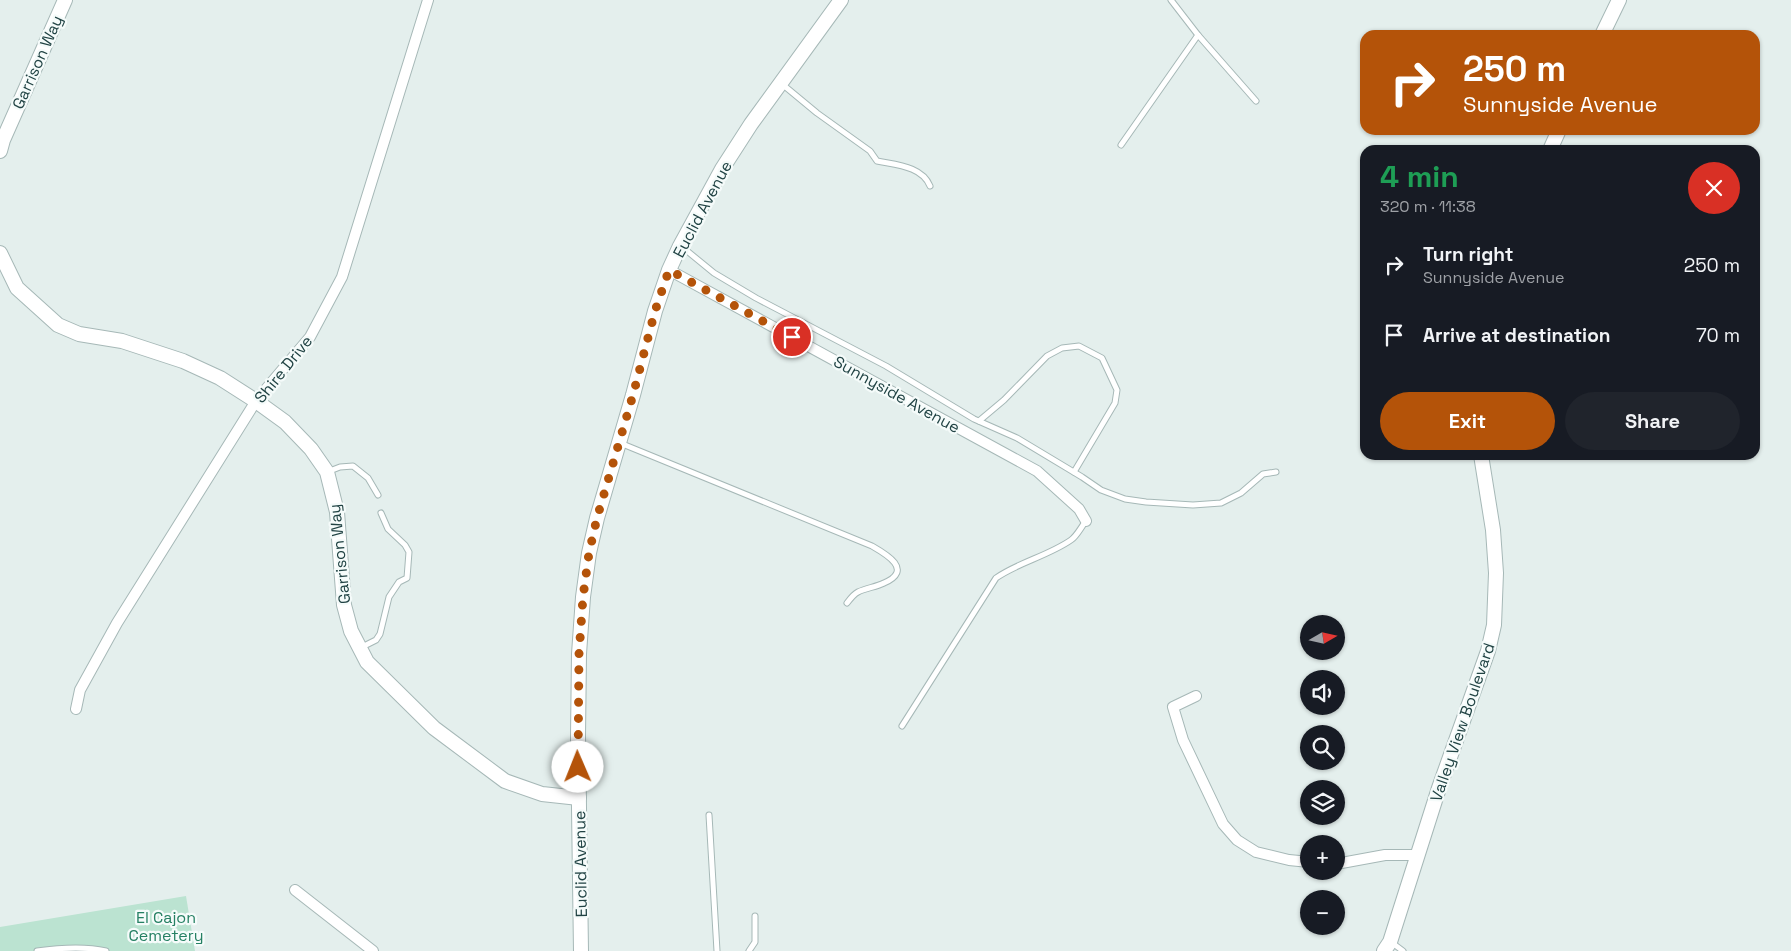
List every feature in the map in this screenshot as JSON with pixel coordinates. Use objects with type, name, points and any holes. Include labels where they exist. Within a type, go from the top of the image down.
[{"type":"street","name":"Garrison Way","points":[[0,151],[2,140],[65,0]]},
{"type":"street","name":"Shire Drive","points":[[76,710],[80,690],[117,623],[256,401],[310,337],[342,277],[428,0]]},
{"type":"street","name":"Euclid Avenue","points":[[581,951],[579,654],[583,597],[589,553],[597,518],[620,443],[655,311],[669,270],[680,246],[722,169],[751,124],[841,0]]},
{"type":"street","points":[[1604,30],[1618,0]]},
{"type":"street","name":"Garrison Way","points":[[0,253],[17,288],[58,325],[79,334],[122,341],[183,361],[220,378],[284,422],[311,449],[326,472],[337,512],[344,606],[351,631],[368,662],[434,728],[505,782],[542,794],[579,798]]},
{"type":"street","name":"Sunnyside Avenue","points":[[669,270],[1037,471],[1079,509],[1086,521]]},
{"type":"street","name":"Valley View Boulevard","points":[[1387,946],[1439,788],[1488,651],[1494,625],[1496,572],[1482,460]]},
{"type":"street","points":[[1196,696],[1173,707],[1183,740],[1223,824],[1237,840],[1256,852],[1300,861]]},
{"type":"street","points":[[1345,862],[1385,855],[1418,855]]},
{"type":"street","points":[[295,890],[373,951]]},
{"type":"lane","points":[[1171,0],[1198,35],[1256,101]]},
{"type":"lane","points":[[1121,145],[1198,35]]},
{"type":"lane","points":[[782,83],[818,113],[870,151],[878,161],[907,167],[923,175],[928,180],[930,186]]},
{"type":"lane","points":[[680,246],[714,273],[756,298],[886,366],[979,421],[1016,438],[1101,490],[1125,499],[1146,502],[1193,505],[1221,503],[1241,493],[1263,474],[1276,472]]},
{"type":"lane","points":[[979,421],[1004,400],[1046,356],[1062,348],[1079,346],[1102,358],[1117,390],[1115,403],[1074,472]]},
{"type":"lane","points":[[620,443],[872,546],[893,559],[896,563],[896,569],[892,578],[884,583],[857,592],[846,602]]},
{"type":"lane","points":[[326,472],[340,467],[353,466],[368,478],[378,495]]},
{"type":"lane","points":[[360,648],[376,640],[380,634],[389,597],[400,582],[407,578],[409,552],[388,529],[381,513]]},
{"type":"lane","points":[[902,726],[996,578],[1008,570],[1072,539],[1086,521]]},
{"type":"lane","points":[[709,816],[717,951]]},
{"type":"lane","points":[[749,951],[755,942],[755,916]]},
{"type":"lane","points":[[1387,946],[1403,951]]},
{"type":"lane","points":[[37,951],[59,948],[106,951]]},
{"type":"green space","name":"El Cajon Cemetery","points":[[186,896],[195,951],[0,951],[0,927]]},
{"type":"route","points":[[578,767],[579,654],[583,597],[589,553],[612,463],[620,443],[655,311],[669,270],[792,337]]}]
